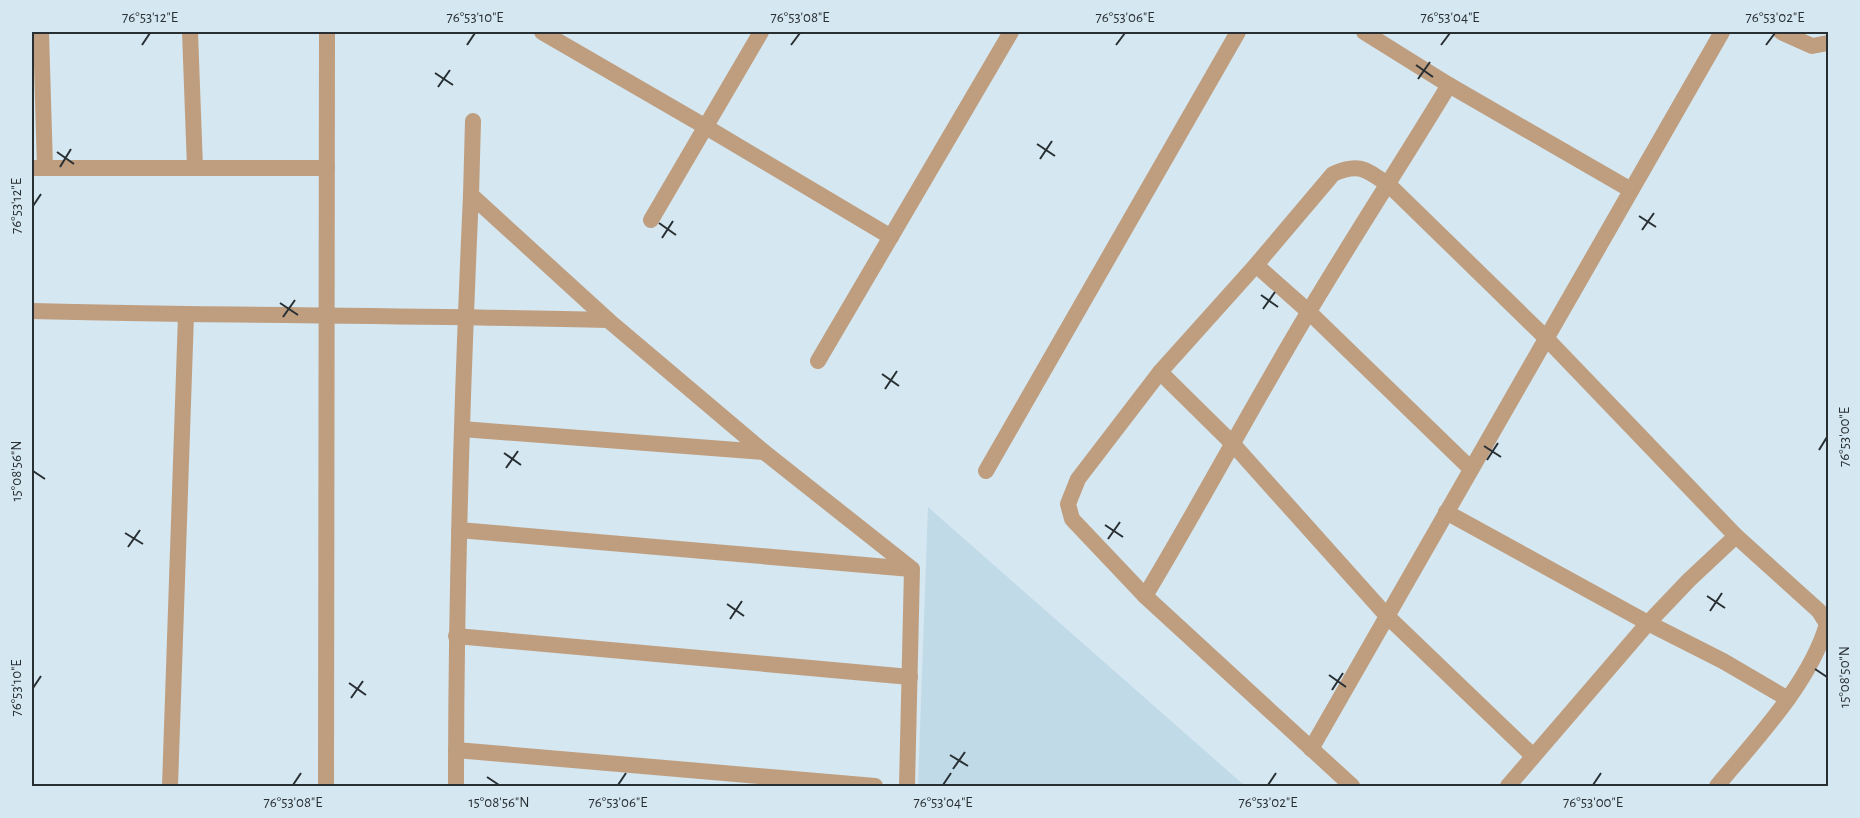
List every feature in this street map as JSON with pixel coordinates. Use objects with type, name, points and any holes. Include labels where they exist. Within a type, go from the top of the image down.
[{"type":"street","points":[[41,32],[38,168],[327,168]]},
{"type":"street","points":[[190,32],[195,168]]},
{"type":"street","points":[[326,786],[327,32]]},
{"type":"street","points":[[542,32],[891,237]]},
{"type":"street","points":[[651,220],[761,32]]},
{"type":"street","points":[[818,361],[1011,32]]},
{"type":"street","points":[[986,471],[1238,32]]},
{"type":"street","points":[[1364,32],[1449,85],[1631,190]]},
{"type":"street","points":[[1311,749],[1722,32]]},
{"type":"street","points":[[1781,32],[1812,46],[1828,43]]},
{"type":"street","points":[[1145,596],[1309,312],[1449,85]]},
{"type":"street","points":[[456,786],[456,636],[473,121]]},
{"type":"street","points":[[1352,786],[1145,596],[1072,519],[1068,504],[1078,479],[1160,372],[1256,265],[1333,174],[1347,168],[1362,168],[1389,185],[1546,338],[1736,536],[1819,611],[1827,624],[1821,643],[1788,699],[1717,786]]},
{"type":"street","points":[[471,195],[608,320],[764,453],[912,569]]},
{"type":"street","points":[[1256,265],[1309,312],[1471,469]]},
{"type":"street","points":[[32,311],[608,320]]},
{"type":"street","points":[[170,786],[186,315]]},
{"type":"street","points":[[1160,372],[1233,443],[1387,616],[1533,756]]},
{"type":"street","points":[[462,429],[764,453]]},
{"type":"street","points":[[1446,512],[1788,699]]},
{"type":"street","points":[[459,530],[912,569]]},
{"type":"street","points":[[1508,786],[1648,623],[1736,536]]},
{"type":"street","points":[[907,786],[912,569]]},
{"type":"street","points":[[456,636],[910,677]]},
{"type":"street","points":[[456,750],[875,786]]},
{"type":"shaded area","points":[[928,507],[1245,786],[918,786]]}]
